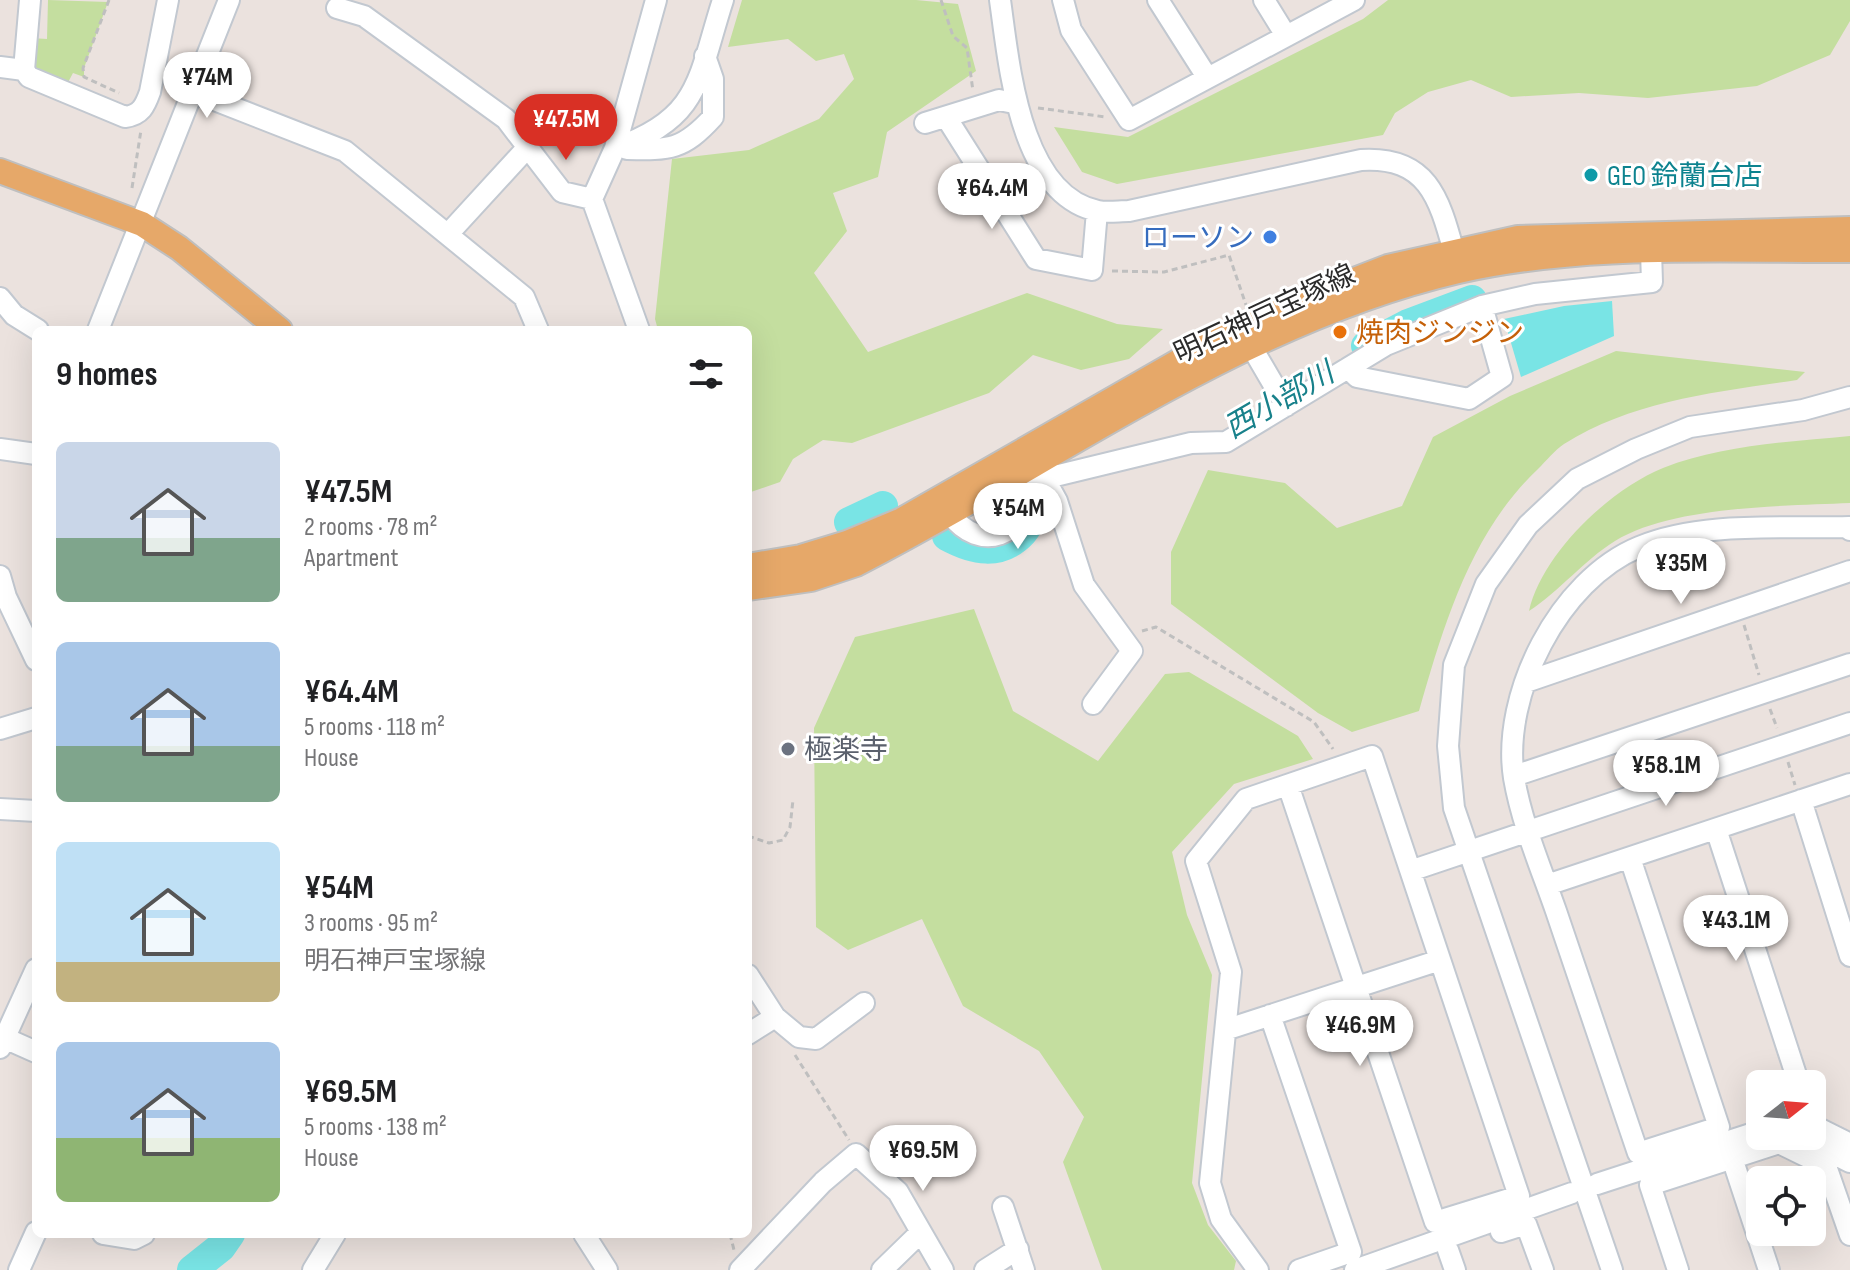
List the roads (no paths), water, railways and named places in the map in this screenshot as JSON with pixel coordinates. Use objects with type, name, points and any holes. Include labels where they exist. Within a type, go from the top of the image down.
[{"type":"main road","points":[[0,171],[142,224],[179,248],[275,326]]},
{"type":"main road","name":"明石神戸宝塚線","points":[[752,565],[801,557],[847,543],[902,520],[1204,347],[1285,307],[1388,267],[1518,238],[1574,234],[1850,229]]},
{"type":"main road","name":"明石神戸宝塚線","points":[[752,587],[811,579],[856,564],[1251,346],[1376,294],[1459,271],[1550,256],[1651,251],[1850,250]]},
{"type":"street","points":[[30,0],[24,70],[29,77],[117,115],[141,110],[168,0]]},
{"type":"street","points":[[100,326],[229,0]]},
{"type":"street","points":[[615,148],[640,140],[676,117],[696,91],[723,0]]},
{"type":"street","points":[[1000,0],[1014,103],[1045,172],[1064,195],[1097,211],[1129,211],[1361,160],[1388,158],[1413,170],[1431,187],[1441,203],[1454,252]]},
{"type":"street","points":[[1063,0],[1071,30],[1129,120],[1285,34],[1354,0]]},
{"type":"street","points":[[1158,0],[1207,77]]},
{"type":"street","points":[[1264,0],[1285,34]]},
{"type":"street","points":[[638,326],[592,199],[615,148],[653,1]]},
{"type":"street","points":[[337,8],[364,16],[506,119],[562,192],[592,199]]},
{"type":"street","points":[[615,148],[656,150],[691,141],[713,117],[713,79],[705,56]]},
{"type":"street","points":[[0,67],[24,70]]},
{"type":"street","points":[[194,92],[345,151],[524,297],[536,326]]},
{"type":"street","points":[[925,123],[999,100],[1014,103]]},
{"type":"street","points":[[946,117],[1036,259],[1092,270],[1097,211]]},
{"type":"street","points":[[449,233],[527,148]]},
{"type":"street","points":[[1037,465],[1055,476],[1191,443],[1226,442],[1386,345],[1482,306],[1535,294],[1652,282],[1651,251]]},
{"type":"street","points":[[0,298],[14,315],[32,326]]},
{"type":"street","points":[[1348,368],[1357,377],[1469,399],[1502,377],[1482,306]]},
{"type":"street","points":[[1251,346],[1286,406]]},
{"type":"street","points":[[1612,1270],[1454,808],[1448,746],[1454,665],[1486,584],[1528,525],[1577,479],[1690,427],[1803,410],[1850,397]]},
{"type":"street","points":[[0,449],[32,453]]},
{"type":"street","points":[[950,514],[963,531],[989,538],[1013,529],[1035,491],[1037,465]]},
{"type":"street","points":[[1037,465],[1057,501],[1084,585],[1132,651],[1093,704]]},
{"type":"street","points":[[1630,858],[1719,1127],[1638,1153],[1527,832],[1514,776],[1517,703],[1553,620],[1590,582],[1637,548],[1689,532],[1849,527],[1850,530]]},
{"type":"street","points":[[1526,682],[1850,571]]},
{"type":"street","points":[[0,576],[6,597],[32,652]]},
{"type":"street","points":[[1514,776],[1850,664]]},
{"type":"street","points":[[0,729],[32,719]]},
{"type":"street","points":[[1413,870],[1850,723]]},
{"type":"street","points":[[1258,1270],[1221,1219],[1210,1183],[1228,1029],[1231,972],[1196,861],[1246,799],[1372,756],[1413,870],[1519,1196],[1435,1222],[1288,785]]},
{"type":"street","points":[[1547,885],[1850,784]]},
{"type":"street","points":[[1801,800],[1850,956]]},
{"type":"street","points":[[0,809],[32,811]]},
{"type":"street","points":[[1716,829],[1794,1070]]},
{"type":"street","points":[[1228,1029],[1440,960]]},
{"type":"street","points":[[32,977],[1,1041],[32,1051]]},
{"type":"street","points":[[752,981],[775,1017],[799,1037],[816,1039],[864,1003]]},
{"type":"street","points":[[1270,1015],[1351,1252],[1299,1270]]},
{"type":"street","points":[[752,1031],[775,1017]]},
{"type":"street","points":[[1826,1132],[1850,1144]]},
{"type":"street","points":[[1597,1184],[1746,1136]]},
{"type":"street","points":[[1678,1270],[1650,1185],[1779,1143],[1826,1166],[1850,1235]]},
{"type":"street","points":[[1826,1150],[1850,1162]]},
{"type":"street","points":[[740,1270],[823,1182],[856,1154],[898,1192],[919,1234],[943,1270]]},
{"type":"street","points":[[1732,1158],[1769,1270]]},
{"type":"street","points":[[1355,1270],[1572,1193]]},
{"type":"street","points":[[1003,1207],[1024,1270]]},
{"type":"street","points":[[1386,1270],[1526,1224],[1543,1270]]},
{"type":"street","points":[[882,1270],[919,1234]]},
{"type":"street","points":[[19,1270],[33,1238]]},
{"type":"street","points":[[313,1270],[333,1238]]},
{"type":"street","points":[[587,1238],[607,1270]]},
{"type":"street","points":[[985,1270],[1018,1249]]},
{"type":"street","points":[[1448,1250],[1455,1270]]},
{"type":"water","points":[[1612,301],[1614,336],[1521,377],[1504,319],[1564,306]]},
{"type":"waterway","name":"西小部川","points":[[1366,346],[1408,324],[1472,300]]},
{"type":"waterway","name":"西小部川","points":[[947,536],[986,549],[1005,545],[1023,532],[1047,495]]},
{"type":"waterway","name":"西小部川","points":[[849,522],[883,506]]},
{"type":"waterway","name":"西小部川","points":[[192,1270],[221,1247],[227,1238]]},
{"type":"place","name":"GEO 鈴蘭台店","points":[[1591,175]]},
{"type":"place","name":"ローソン","points":[[1270,237]]},
{"type":"place","name":"焼肉ジンジン","points":[[1340,332]]},
{"type":"place","name":"極楽寺","points":[[788,749]]}]
